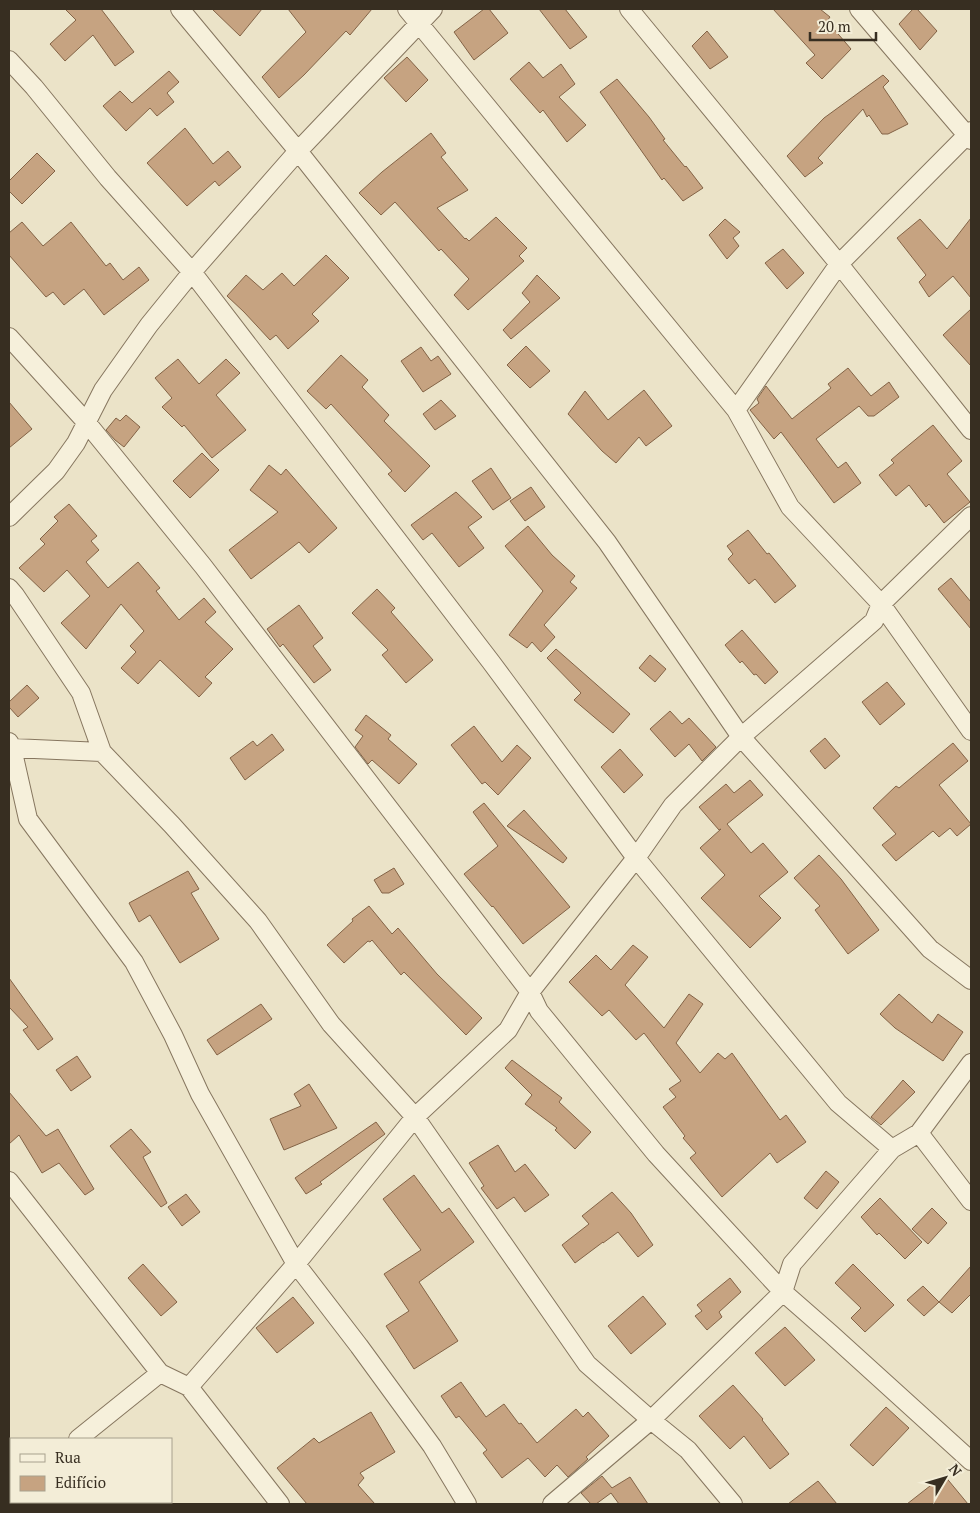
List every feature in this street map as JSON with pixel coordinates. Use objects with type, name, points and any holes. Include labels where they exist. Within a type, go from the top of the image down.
[{"type":"street","points":[[180,9],[298,150],[607,542],[742,737],[930,948],[971,980]]},
{"type":"street","points":[[407,9],[736,410],[790,507],[881,604],[971,731]]},
{"type":"street","points":[[9,517],[56,471],[76,443],[103,390],[149,325],[192,272],[298,150],[433,9]]},
{"type":"street","points":[[629,9],[839,264],[971,430]]},
{"type":"street","points":[[736,410],[839,264],[970,135],[859,9]]},
{"type":"street","points":[[9,60],[34,87],[108,178],[192,272],[491,662],[636,858],[838,1103],[892,1149]]},
{"type":"street","points":[[9,337],[87,423],[203,566],[530,992],[538,1011],[656,1154],[783,1292],[971,1461]]},
{"type":"street","points":[[189,1387],[296,1264],[415,1117],[508,1030],[530,992],[636,858],[673,805],[742,737],[874,622],[881,604],[971,516]]},
{"type":"street","points":[[9,588],[81,693],[102,752],[172,825],[258,921],[331,1024],[415,1117],[588,1364],[688,1450],[733,1504]]},
{"type":"street","points":[[102,752],[10,745],[28,819],[134,962],[173,1035],[200,1094],[296,1264],[432,1446],[467,1504]]},
{"type":"street","points":[[552,1504],[651,1420],[783,1292],[792,1264],[892,1149],[918,1133],[971,1063]]},
{"type":"street","points":[[918,1133],[971,1200]]},
{"type":"street","points":[[9,1181],[160,1373],[189,1387],[280,1504]]},
{"type":"street","points":[[79,1438],[160,1373]]},
{"type":"building","points":[[65,9],[101,9],[134,52],[115,66],[93,35],[65,61],[50,44],[76,20]]},
{"type":"building","points":[[212,9],[262,9],[240,36]]},
{"type":"building","points":[[288,9],[372,9],[350,35],[346,31],[279,98],[262,77],[306,32]]},
{"type":"building","points":[[484,9],[489,9],[508,33],[474,60],[454,32]]},
{"type":"building","points":[[539,9],[565,9],[587,37],[570,49]]},
{"type":"building","points":[[773,9],[820,9],[830,17],[827,21],[851,49],[822,79],[806,63],[815,55]]},
{"type":"building","points":[[913,9],[917,9],[937,31],[920,50],[899,24]]},
{"type":"building","points":[[707,31],[728,57],[710,69],[692,46]]},
{"type":"building","points":[[407,57],[428,80],[406,102],[384,78]]},
{"type":"building","points":[[529,62],[543,78],[561,64],[575,84],[559,97],[586,125],[567,142],[543,110],[540,113],[510,79]]},
{"type":"building","points":[[169,71],[179,82],[167,93],[174,102],[157,116],[150,108],[126,131],[103,106],[120,91],[132,103]]},
{"type":"building","points":[[883,75],[889,81],[883,87],[908,124],[888,134],[882,134],[869,115],[867,117],[863,109],[818,158],[823,163],[805,177],[787,156],[824,118]]},
{"type":"building","points":[[617,79],[649,117],[665,139],[663,140],[703,188],[683,201],[664,178],[662,180],[600,92]]},
{"type":"building","points":[[185,128],[213,164],[228,151],[241,167],[219,186],[215,181],[187,206],[147,163]]},
{"type":"building","points":[[431,133],[446,153],[441,157],[468,190],[437,208],[469,241],[496,217],[527,248],[519,256],[524,261],[468,310],[454,295],[469,279],[441,249],[439,251],[395,202],[381,215],[359,193]]},
{"type":"building","points":[[37,153],[55,171],[22,204],[9,191],[9,181]]},
{"type":"building","points":[[971,218],[971,298],[953,276],[929,297],[919,282],[926,275],[897,238],[920,219],[947,249]]},
{"type":"building","points":[[725,219],[740,232],[733,238],[739,246],[727,259],[709,235]]},
{"type":"building","points":[[22,222],[43,246],[71,222],[106,266],[110,263],[123,280],[139,267],[149,280],[104,315],[84,289],[64,305],[53,292],[46,297],[9,255],[9,233]]},
{"type":"building","points":[[783,249],[804,273],[787,289],[765,263]]},
{"type":"building","points":[[326,255],[349,278],[312,314],[319,321],[288,349],[276,335],[270,340],[227,296],[246,275],[263,290],[282,273],[294,286]]},
{"type":"building","points":[[537,275],[560,298],[511,339],[503,330],[530,302],[522,293]]},
{"type":"building","points":[[971,309],[971,366],[943,335]]},
{"type":"building","points":[[526,346],[550,371],[530,388],[507,365]]},
{"type":"building","points":[[421,347],[431,361],[438,356],[451,374],[423,392],[401,361]]},
{"type":"building","points":[[341,355],[368,380],[362,387],[389,415],[384,421],[430,466],[405,492],[388,474],[392,471],[331,404],[326,409],[307,391]]},
{"type":"building","points":[[178,359],[199,384],[226,359],[240,373],[216,395],[246,430],[212,458],[184,425],[182,427],[162,407],[172,398],[155,378]]},
{"type":"building","points":[[848,368],[871,396],[889,382],[899,397],[874,416],[868,416],[859,406],[816,439],[838,468],[846,462],[861,483],[834,503],[781,432],[774,439],[750,410],[759,403],[757,399],[766,386],[792,419],[831,388],[828,384]]},
{"type":"building","points":[[644,390],[672,426],[646,446],[639,437],[616,463],[602,451],[568,414],[585,391],[608,420]]},
{"type":"building","points":[[441,400],[456,416],[435,430],[423,414]]},
{"type":"building","points":[[9,402],[32,429],[9,448]]},
{"type":"building","points":[[126,415],[140,427],[124,447],[106,430],[116,418],[120,421]]},
{"type":"building","points":[[933,425],[962,461],[947,474],[970,502],[944,523],[929,504],[926,507],[909,485],[896,496],[879,475],[894,463],[891,460]]},
{"type":"building","points":[[202,453],[219,470],[190,498],[173,481]]},
{"type":"building","points":[[269,465],[281,475],[286,469],[337,528],[309,553],[299,542],[251,579],[229,550],[278,512],[250,490]]},
{"type":"building","points":[[491,468],[511,498],[493,510],[472,481]]},
{"type":"building","points":[[531,487],[545,507],[525,521],[510,501]]},
{"type":"building","points":[[456,492],[482,517],[468,527],[484,548],[459,567],[432,533],[423,540],[411,525]]},
{"type":"building","points":[[69,504],[97,536],[91,541],[99,550],[86,562],[108,588],[138,562],[160,588],[156,591],[179,620],[204,598],[216,612],[205,622],[233,649],[205,677],[212,683],[199,697],[160,660],[138,684],[121,668],[136,652],[130,646],[144,631],[121,604],[86,649],[61,623],[90,596],[67,570],[44,592],[19,568],[45,544],[40,539],[58,521],[54,517]]},
{"type":"building","points":[[528,526],[552,555],[575,576],[570,582],[577,588],[544,625],[555,637],[541,652],[532,642],[527,648],[509,635],[543,591],[505,546]]},
{"type":"building","points":[[748,530],[796,586],[775,603],[755,579],[749,584],[728,559],[733,554],[727,546]]},
{"type":"building","points":[[951,578],[971,602],[971,629],[938,589]]},
{"type":"building","points":[[377,589],[395,608],[391,612],[433,660],[406,683],[382,655],[388,650],[352,613]]},
{"type":"building","points":[[299,605],[323,638],[313,646],[331,670],[314,683],[283,644],[280,647],[267,629]]},
{"type":"building","points":[[742,630],[778,672],[765,684],[742,661],[740,663],[725,645]]},
{"type":"building","points":[[556,649],[630,714],[613,733],[574,700],[581,693],[547,658]]},
{"type":"building","points":[[650,655],[666,669],[655,682],[639,668]]},
{"type":"building","points":[[887,682],[905,704],[880,725],[862,702]]},
{"type":"building","points":[[27,685],[39,698],[18,717],[9,707],[9,702]]},
{"type":"building","points":[[670,711],[682,724],[689,718],[716,747],[702,761],[689,744],[675,757],[650,729]]},
{"type":"building","points":[[366,715],[391,735],[388,739],[417,764],[399,784],[372,760],[368,764],[355,747],[363,736],[355,730]]},
{"type":"building","points":[[474,726],[502,762],[517,745],[531,758],[498,795],[485,782],[482,784],[451,745]]},
{"type":"building","points":[[272,734],[284,750],[245,780],[230,758],[253,741],[257,746]]},
{"type":"building","points":[[825,738],[840,756],[825,769],[810,751]]},
{"type":"building","points":[[953,743],[968,761],[939,785],[971,824],[957,836],[950,828],[939,837],[933,831],[896,861],[882,845],[896,834],[873,808],[896,786],[899,788]]},
{"type":"building","points":[[620,749],[643,775],[624,793],[601,767]]},
{"type":"building","points":[[750,780],[763,795],[727,824],[751,853],[763,843],[788,872],[759,896],[781,918],[750,948],[701,898],[725,875],[700,848],[721,829],[719,830],[699,807],[726,784],[734,793]]},
{"type":"building","points":[[484,803],[570,907],[523,944],[493,906],[464,874],[498,846],[473,812]]},
{"type":"building","points":[[524,810],[567,858],[563,863],[507,826]]},
{"type":"building","points":[[819,855],[841,879],[879,930],[848,954],[815,910],[820,906],[794,878]]},
{"type":"building","points":[[394,868],[404,884],[389,893],[382,893],[374,880]]},
{"type":"building","points":[[188,871],[199,889],[191,893],[219,939],[180,963],[150,915],[139,922],[129,903]]},
{"type":"building","points":[[369,906],[392,934],[398,928],[437,974],[482,1018],[466,1035],[404,972],[401,975],[372,940],[368,941],[344,963],[327,945],[353,921],[352,919]]},
{"type":"building","points":[[633,945],[648,957],[625,985],[664,1028],[689,994],[703,1004],[676,1043],[700,1073],[718,1053],[725,1059],[732,1053],[780,1120],[786,1115],[806,1142],[777,1163],[770,1153],[722,1197],[690,1158],[696,1153],[683,1138],[685,1136],[663,1107],[676,1097],[669,1089],[681,1081],[644,1033],[636,1040],[609,1010],[602,1016],[569,982],[596,955],[611,970]]},
{"type":"building","points":[[9,978],[53,1039],[38,1050],[23,1030],[28,1027],[9,1007]]},
{"type":"building","points":[[899,994],[932,1023],[938,1014],[963,1032],[943,1061],[895,1028],[880,1014]]},
{"type":"building","points":[[261,1004],[272,1019],[217,1055],[207,1040]]},
{"type":"building","points":[[77,1056],[91,1077],[71,1091],[56,1070]]},
{"type":"building","points":[[512,1060],[562,1098],[559,1102],[591,1132],[575,1149],[555,1130],[557,1128],[525,1104],[532,1095],[505,1068]]},
{"type":"building","points":[[903,1080],[915,1092],[881,1125],[871,1117]]},
{"type":"building","points":[[309,1084],[337,1128],[284,1150],[270,1119],[301,1106],[294,1094]]},
{"type":"building","points":[[9,1092],[46,1136],[58,1129],[94,1189],[85,1195],[59,1163],[42,1173],[19,1135],[9,1144]]},
{"type":"building","points":[[376,1122],[385,1134],[320,1182],[322,1184],[306,1194],[295,1178]]},
{"type":"building","points":[[131,1129],[151,1152],[143,1157],[167,1203],[161,1207],[110,1146]]},
{"type":"building","points":[[498,1145],[515,1172],[525,1164],[549,1195],[525,1212],[514,1197],[497,1209],[481,1188],[484,1186],[469,1163]]},
{"type":"building","points":[[826,1171],[839,1182],[817,1209],[804,1198]]},
{"type":"building","points":[[414,1175],[442,1213],[449,1208],[474,1242],[419,1282],[458,1341],[414,1369],[386,1326],[409,1311],[384,1274],[421,1250],[383,1199]]},
{"type":"building","points":[[612,1192],[631,1213],[653,1245],[638,1257],[618,1232],[575,1263],[562,1245],[589,1224],[582,1216]]},
{"type":"building","points":[[186,1194],[200,1212],[182,1226],[168,1207]]},
{"type":"building","points":[[880,1198],[922,1242],[905,1259],[879,1233],[877,1235],[861,1217]]},
{"type":"building","points":[[932,1208],[947,1223],[928,1244],[912,1229]]},
{"type":"building","points":[[143,1264],[177,1302],[161,1316],[128,1278]]},
{"type":"building","points":[[853,1264],[894,1305],[865,1332],[851,1318],[861,1308],[835,1283]]},
{"type":"building","points":[[971,1266],[971,1294],[952,1313],[939,1302]]},
{"type":"building","points":[[730,1278],[741,1292],[719,1312],[722,1317],[707,1330],[695,1316],[702,1311],[697,1305]]},
{"type":"building","points":[[923,1286],[939,1302],[924,1316],[907,1300]]},
{"type":"building","points":[[643,1296],[666,1324],[631,1354],[608,1326]]},
{"type":"building","points":[[293,1297],[314,1323],[277,1353],[256,1328]]},
{"type":"building","points":[[785,1327],[815,1360],[785,1386],[755,1353]]},
{"type":"building","points":[[461,1382],[486,1417],[504,1404],[537,1443],[576,1409],[583,1417],[588,1412],[609,1436],[568,1477],[557,1465],[545,1477],[528,1458],[502,1478],[483,1453],[487,1450],[459,1416],[456,1418],[441,1396]]},
{"type":"building","points":[[733,1385],[763,1419],[789,1454],[770,1469],[744,1436],[730,1449],[699,1416]]},
{"type":"building","points":[[886,1407],[909,1428],[873,1466],[850,1445]]},
{"type":"building","points":[[371,1412],[395,1452],[360,1473],[364,1478],[358,1485],[375,1504],[307,1504],[277,1468],[314,1438],[319,1443]]},
{"type":"building","points":[[944,1475],[968,1504],[907,1504]]},
{"type":"building","points":[[602,1476],[612,1488],[630,1477],[648,1504],[619,1504],[611,1493],[596,1504],[591,1504],[581,1493]]},
{"type":"building","points":[[818,1481],[837,1504],[788,1504]]}]
